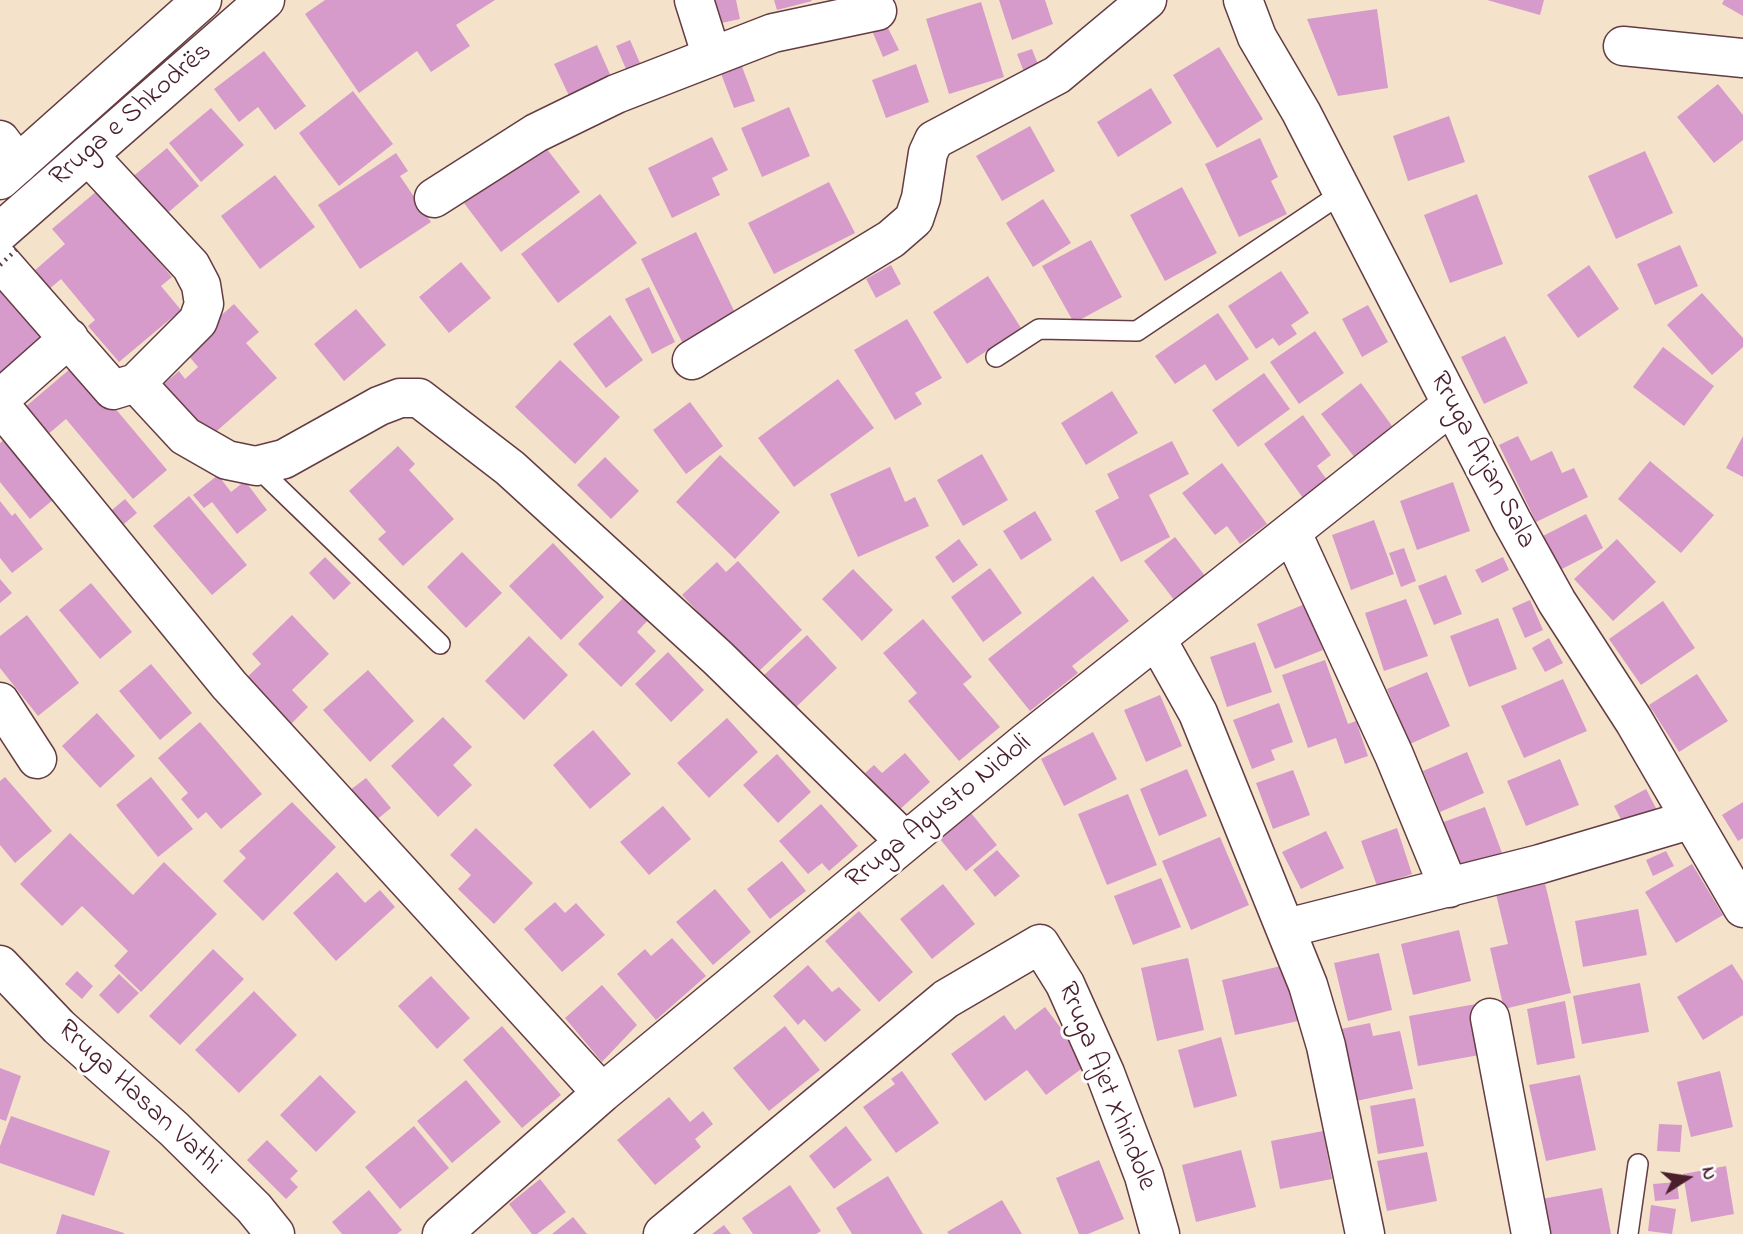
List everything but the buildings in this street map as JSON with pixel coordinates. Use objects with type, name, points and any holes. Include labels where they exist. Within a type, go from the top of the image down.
[{"type":"street","name":"Rruga e Shkodrës","points":[[6,161],[202,0]]},
{"type":"street","name":"Rruga e Shkodrës","points":[[4,252],[88,155],[265,0]]},
{"type":"street","points":[[694,0],[711,54]]},
{"type":"street","points":[[692,360],[891,239],[914,219],[928,153],[934,140],[1057,75],[1147,0]]},
{"type":"street","name":"Rruga Arjan Sala","points":[[1243,0],[1257,37],[1301,112],[1450,406],[1557,602],[1634,721],[1689,820],[1743,908]]},
{"type":"street","points":[[434,198],[536,133],[616,94],[711,54],[773,33],[877,11]]},
{"type":"street","points":[[1623,46],[1743,58]]},
{"type":"street","points":[[4,252],[69,338],[113,390],[136,383],[198,320],[204,304],[201,285],[191,266],[88,155]]},
{"type":"street","points":[[69,338],[0,402],[229,685],[602,1093]]},
{"type":"street","points":[[136,383],[186,436],[227,460],[256,466],[284,459],[379,406],[400,398],[419,398],[510,468],[728,667],[905,841]]},
{"type":"street","name":"Rruga Agusto Nidoli","points":[[442,1234],[602,1093],[905,841],[1450,406]]},
{"type":"street","points":[[1292,533],[1394,755],[1449,888]]},
{"type":"street","points":[[1157,640],[1198,713],[1287,928],[1326,1046],[1365,1234]]},
{"type":"street","points":[[0,702],[37,759]]},
{"type":"street","points":[[1287,928],[1449,888],[1689,820]]},
{"type":"street","name":"Rruga Ajet Xhindole","points":[[663,1234],[946,999],[1040,944],[1065,984],[1105,1073],[1144,1176],[1160,1234]]},
{"type":"street","name":"Rruga Hasan Vathi","points":[[2,971],[59,1027],[174,1129],[254,1208],[275,1234]]},
{"type":"street","points":[[1490,1018],[1531,1234]]},
{"type":"lane","points":[[996,358],[1038,329],[1137,331],[1342,193]]},
{"type":"lane","points":[[256,466],[440,644]]},
{"type":"lane","points":[[1628,1234],[1638,1164]]}]
